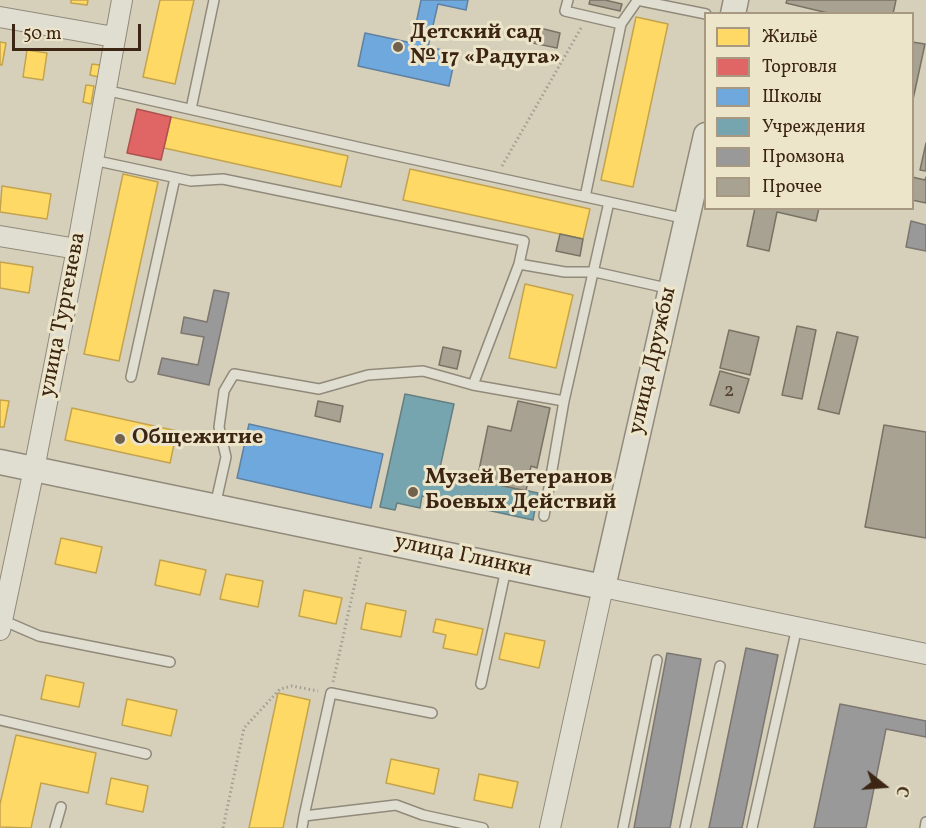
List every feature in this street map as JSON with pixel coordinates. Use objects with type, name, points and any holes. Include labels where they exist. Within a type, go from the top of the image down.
[{"type":"street","name":"улица Тургенева","points":[[1,625],[77,249],[122,0]]},
{"type":"street","points":[[0,17],[114,37]]},
{"type":"street","name":"улица Дружбы","points":[[603,586],[704,140]]},
{"type":"street","points":[[0,236],[77,249]]},
{"type":"street","name":"улица Глинки","points":[[0,462],[926,654]]},
{"type":"street","points":[[550,828],[603,586]]},
{"type":"lane","points":[[191,109],[214,0]]},
{"type":"lane","points":[[568,0],[565,11],[621,24]]},
{"type":"lane","points":[[585,196],[621,24],[637,0],[704,14]]},
{"type":"lane","points":[[105,90],[687,219]]},
{"type":"lane","points":[[93,160],[191,181],[223,178],[524,241],[519,264],[473,385]]},
{"type":"lane","points":[[131,377],[175,178]]},
{"type":"lane","points":[[544,516],[564,401],[609,202]]},
{"type":"lane","points":[[519,264],[565,272],[595,272],[671,289]]},
{"type":"lane","points":[[215,506],[226,457],[219,427],[224,391],[234,374],[319,389],[368,375],[423,371],[473,385],[564,401]]},
{"type":"lane","points":[[481,684],[506,566]]},
{"type":"lane","points":[[1,625],[39,636],[170,662]]},
{"type":"lane","points":[[752,828],[798,627]]},
{"type":"lane","points":[[623,828],[657,660]]},
{"type":"lane","points":[[685,828],[720,666]]},
{"type":"lane","points":[[302,828],[331,693],[432,713]]},
{"type":"lane","points":[[0,720],[146,754]]},
{"type":"lane","points":[[304,816],[396,805],[423,815],[483,828]]},
{"type":"lane","points":[[55,828],[61,807]]},
{"type":"lane","points":[[925,828],[926,822]]},
{"type":"path","points":[[495,177],[588,16]]},
{"type":"path","points":[[223,828],[244,728],[280,689],[292,686],[331,693],[365,537]]},
{"type":"building: Жильё","points":[[71,0],[88,0],[87,5],[71,3]]},
{"type":"building: Жильё","points":[[160,0],[194,0],[175,84],[143,77]]},
{"type":"building: Жильё","points":[[636,17],[668,24],[633,187],[601,180]]},
{"type":"building: Жильё","points":[[0,42],[6,43],[2,65],[0,65]]},
{"type":"building: Жильё","points":[[27,50],[47,53],[43,80],[23,77]]},
{"type":"building: Жильё","points":[[92,64],[100,65],[99,77],[90,75]]},
{"type":"building: Жильё","points":[[86,85],[94,86],[91,104],[83,102]]},
{"type":"building: Жильё","points":[[171,117],[348,156],[341,187],[164,148]]},
{"type":"building: Жильё","points":[[410,169],[590,209],[583,239],[403,200]]},
{"type":"building: Жильё","points":[[123,174],[158,182],[119,361],[84,354]]},
{"type":"building: Жильё","points":[[2,186],[51,194],[47,219],[0,212]]},
{"type":"building: Жильё","points":[[0,262],[33,267],[29,293],[0,288]]},
{"type":"building: Жильё","points":[[525,284],[573,295],[556,368],[509,358]]},
{"type":"building: Жильё","points":[[0,400],[9,401],[4,427],[0,427]]},
{"type":"building: Жильё","points":[[72,408],[177,431],[170,463],[65,440]]},
{"type":"building: Жильё","points":[[61,538],[102,547],[96,573],[55,564]]},
{"type":"building: Жильё","points":[[160,560],[206,570],[200,595],[155,585]]},
{"type":"building: Жильё","points":[[226,574],[263,581],[258,607],[220,599]]},
{"type":"building: Жильё","points":[[304,590],[342,598],[336,624],[299,616]]},
{"type":"building: Жильё","points":[[366,603],[406,611],[401,637],[361,629]]},
{"type":"building: Жильё","points":[[436,619],[483,629],[477,655],[443,648],[446,635],[433,632]]},
{"type":"building: Жильё","points":[[505,633],[545,641],[539,668],[499,659]]},
{"type":"building: Жильё","points":[[46,675],[84,683],[79,707],[41,699]]},
{"type":"building: Жильё","points":[[278,693],[310,700],[283,828],[249,828]]},
{"type":"building: Жильё","points":[[127,699],[177,710],[171,736],[122,725]]},
{"type":"building: Жильё","points":[[16,735],[96,753],[88,793],[41,783],[31,828],[0,827],[0,804]]},
{"type":"building: Жильё","points":[[391,759],[439,769],[434,794],[386,783]]},
{"type":"building: Жильё","points":[[479,774],[518,782],[512,808],[474,800]]},
{"type":"building: Жильё","points":[[111,778],[148,786],[143,812],[106,804]]},
{"type":"building: Торговля","points":[[137,109],[171,117],[161,160],[127,153]]},
{"type":"building: Школы","points":[[421,0],[468,0],[466,10],[438,4],[428,47],[456,53],[449,86],[358,66],[365,33],[412,43]]},
{"type":"building: Школы","points":[[249,424],[383,454],[371,508],[237,478]]},
{"type":"building: Учреждения","points":[[405,394],[454,404],[439,472],[538,493],[533,520],[422,496],[420,508],[397,503],[395,510],[380,507]]},
{"type":"building: Промзона","points":[[911,221],[926,225],[926,251],[906,247]]},
{"type":"building: Промзона","points":[[214,290],[229,293],[209,385],[158,374],[162,358],[198,365],[204,337],[181,333],[184,317],[207,322]]},
{"type":"building: Промзона","points":[[746,648],[778,655],[742,828],[709,828]]},
{"type":"building: Промзона","points":[[667,653],[701,659],[670,828],[634,828]]},
{"type":"building: Промзона","points":[[840,704],[926,721],[926,737],[886,729],[866,828],[814,828]]},
{"type":"building: Прочее","points":[[590,0],[605,0],[622,4],[620,11],[589,4]]},
{"type":"building: Прочее","points":[[787,0],[896,0],[893,12],[824,12],[786,3]]},
{"type":"building: Прочее","points":[[536,27],[560,33],[557,48],[533,43]]},
{"type":"building: Прочее","points":[[914,42],[925,44],[914,95]]},
{"type":"building: Прочее","points":[[926,143],[926,171],[920,170]]},
{"type":"building: Прочее","points":[[914,177],[925,180],[926,177],[926,203],[914,200]]},
{"type":"building: Прочее","points":[[755,210],[819,210],[816,221],[777,212],[769,251],[747,246]]},
{"type":"building: Прочее","points":[[560,234],[583,239],[580,256],[556,251]]},
{"type":"building: Прочее","points":[[797,326],[816,330],[802,399],[782,395]]},
{"type":"building: Прочее","points":[[729,330],[759,337],[750,375],[720,368]]},
{"type":"building: Прочее","points":[[837,332],[858,337],[839,414],[818,409]]},
{"type":"building: Прочее","points":[[443,347],[461,351],[457,369],[439,365]]},
{"type":"building: Прочее","points":[[720,371],[749,379],[739,413],[710,405]]},
{"type":"building: Прочее","points":[[318,401],[343,406],[340,422],[315,416]]},
{"type":"building: Прочее","points":[[518,401],[550,408],[537,468],[531,466],[526,491],[477,480],[488,426],[511,431]]},
{"type":"building: Прочее","points":[[884,425],[926,432],[926,538],[865,527]]},
{"type":"place","name":"Детский сад № 17 «Радуга»","points":[[398,47]]},
{"type":"place","name":"Общежитие","points":[[120,439]]},
{"type":"place","name":"Музей Ветеранов Боевых Действий","points":[[413,492]]}]
